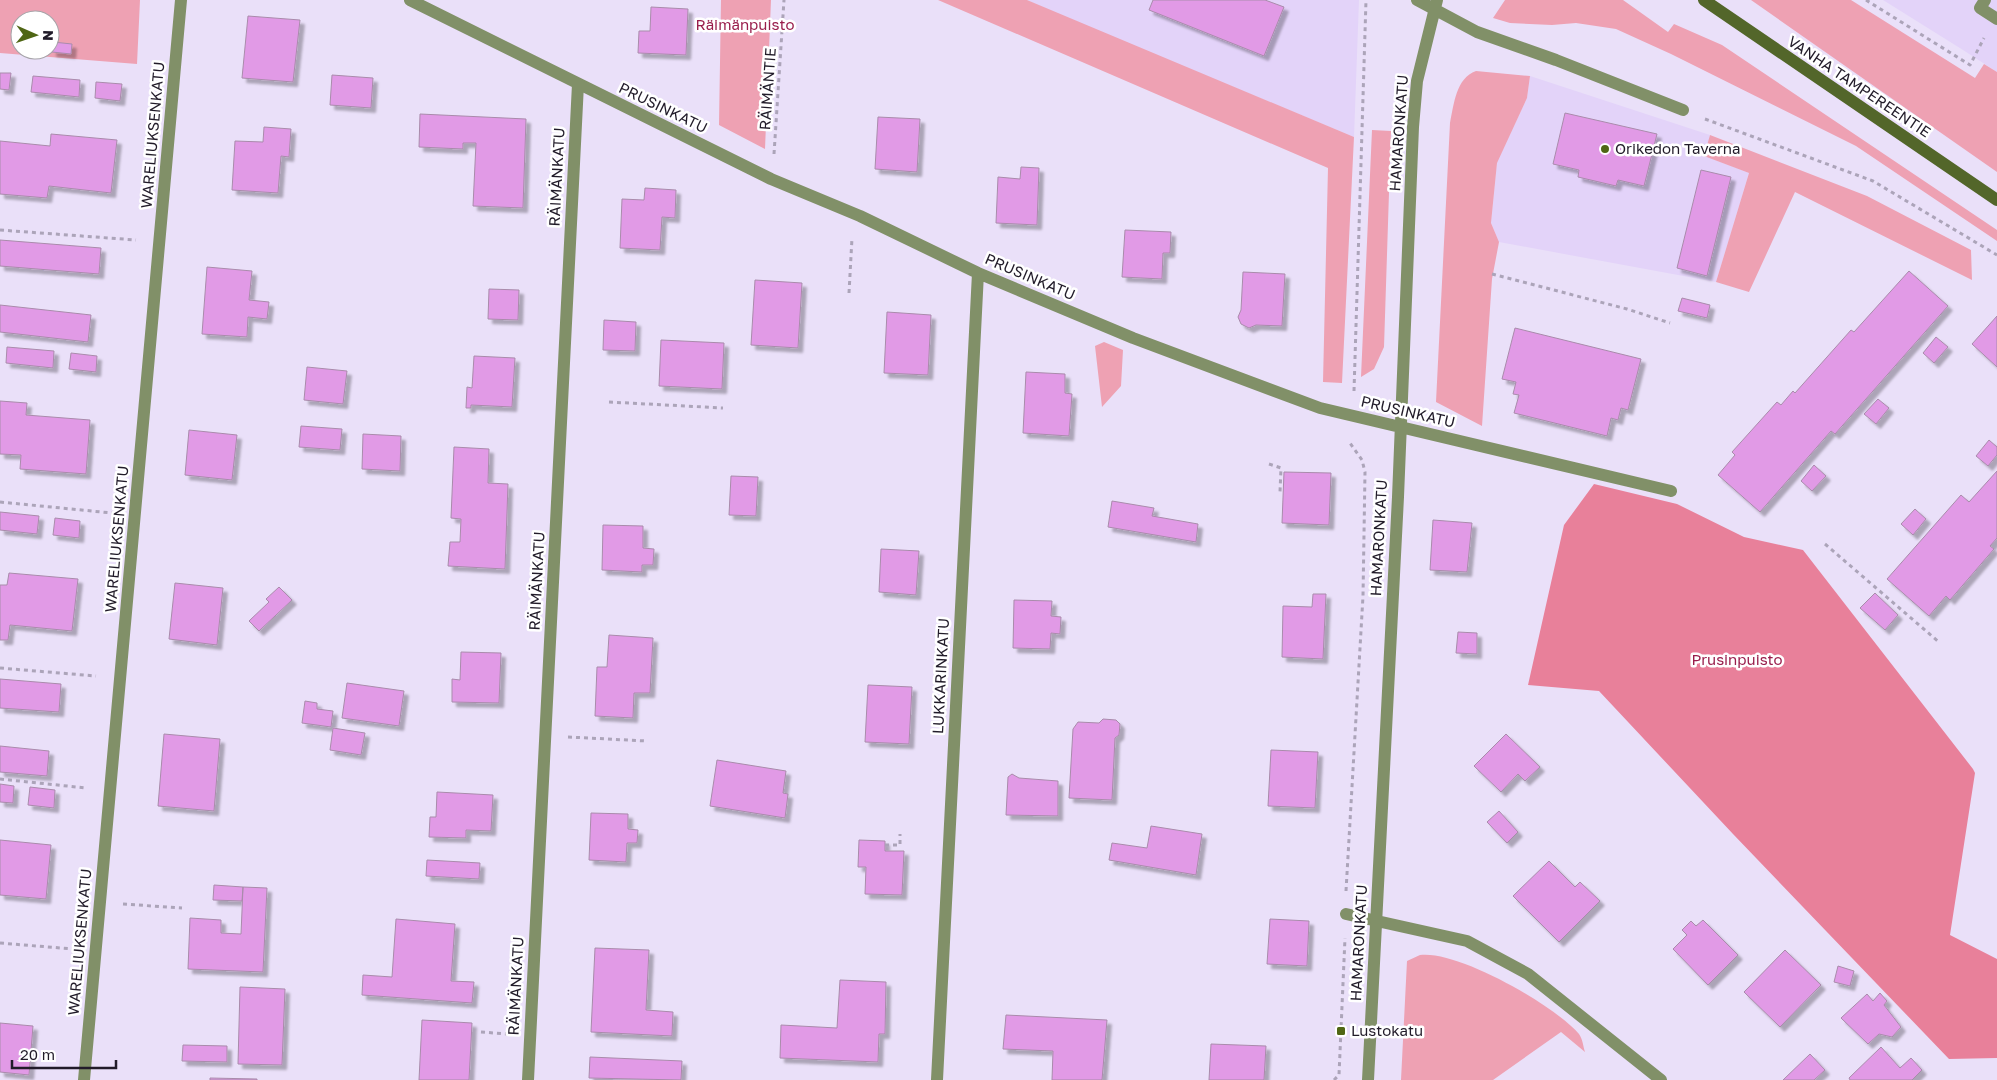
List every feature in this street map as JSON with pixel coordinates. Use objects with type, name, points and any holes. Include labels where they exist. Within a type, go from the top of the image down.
[{"type":"main road","name":"VANHA TAMPEREENTIE","points":[[1704,0],[1997,200]]},
{"type":"street","name":"WARELIUKSENKATU","points":[[84,1080],[181,0]]},
{"type":"street","name":"PRUSINKATU","points":[[410,0],[771,178],[860,216],[978,273],[1180,357],[1320,408],[1671,491]]},
{"type":"street","points":[[1416,0],[1435,5],[1477,32],[1556,60],[1683,110]]},
{"type":"street","points":[[1985,0],[1980,8],[1996,18]]},
{"type":"street","name":"HAMARONKATU","points":[[1368,1080],[1398,497],[1399,426],[1413,127],[1417,81],[1435,5]]},
{"type":"street","name":"RÄIMÄNKATU","points":[[528,1080],[578,84]]},
{"type":"street","name":"LUKKARINKATU","points":[[937,1080],[978,273]]},
{"type":"street","points":[[1346,914],[1467,941],[1528,974],[1661,1080]]},
{"type":"path","name":"RÄIMÄNTIE","points":[[771,178],[784,0]]},
{"type":"path","points":[[1334,1080],[1339,1075],[1348,824],[1363,596],[1364,466],[1350,443],[1353,415],[1366,0]]},
{"type":"path","points":[[1866,0],[1970,65],[1996,18]]},
{"type":"path","points":[[1683,110],[1873,181],[1997,255]]},
{"type":"path","points":[[849,293],[852,239],[860,216]]},
{"type":"path","points":[[0,230],[160,241]]},
{"type":"path","points":[[1492,274],[1628,309],[1670,323]]},
{"type":"path","points":[[610,402],[723,408]]},
{"type":"path","points":[[1269,464],[1281,468],[1280,492],[1283,492]]},
{"type":"path","points":[[0,502],[135,516]]},
{"type":"path","points":[[1825,544],[1940,643]]},
{"type":"path","points":[[0,668],[121,679]]},
{"type":"path","points":[[545,736],[647,741]]},
{"type":"path","points":[[0,780],[88,788]]},
{"type":"path","points":[[885,845],[900,845],[900,834]]},
{"type":"path","points":[[100,902],[182,908]]},
{"type":"path","points":[[0,943],[96,951]]},
{"type":"shaded area","points":[[1027,0],[1359,0],[1354,137],[1052,12]]},
{"type":"shaded area","points":[[1883,0],[1997,0],[1997,72],[1963,50]]},
{"type":"shaded area","points":[[1530,76],[1710,135],[1705,156],[1749,173],[1716,282],[1499,242],[1491,223],[1497,162],[1527,98]]},
{"type":"green space","points":[[0,0],[140,0],[137,64],[60,58],[60,10],[10,10],[10,54],[0,53]]},
{"type":"green space","name":"Räimänpuisto","points":[[721,0],[771,0],[765,149],[719,125]]},
{"type":"green space","points":[[938,0],[1027,0],[1354,137],[1342,383],[1323,382],[1328,168]]},
{"type":"green space","points":[[1505,0],[1623,0],[1668,32],[1674,24],[1722,45],[1997,230],[1997,241],[1856,146],[1671,54],[1616,29],[1576,23],[1552,25],[1510,23],[1493,18]]},
{"type":"green space","points":[[1751,0],[1851,0],[1975,78],[1984,64],[1997,72],[1997,172]]},
{"type":"green space","points":[[1476,71],[1530,76],[1527,98],[1497,163],[1491,223],[1499,242],[1492,279],[1482,426],[1436,402],[1450,123],[1460,86],[1469,74]]},
{"type":"green space","points":[[1372,130],[1391,131],[1384,347],[1374,369],[1361,377]]},
{"type":"green space","points":[[1710,135],[1867,196],[1971,250],[1972,280],[1795,192],[1749,292],[1716,282],[1749,173],[1704,156]]},
{"type":"green space","points":[[1104,342],[1123,350],[1121,386],[1102,407],[1095,346]]},
{"type":"green space","name":"Prusinpuisto","points":[[1594,484],[1677,504],[1744,537],[1803,550],[1973,769],[1975,773],[1950,935],[1997,959],[1997,1058],[1949,1059],[1599,691],[1528,685],[1564,525]]},
{"type":"green space","points":[[1420,955],[1437,956],[1457,961],[1480,970],[1528,995],[1567,1022],[1579,1034],[1585,1052],[1561,1032],[1493,1080],[1401,1080],[1407,961]]},
{"type":"building","points":[[1153,0],[1265,0],[1284,7],[1264,56],[1149,10]]},
{"type":"building","points":[[651,7],[688,9],[686,55],[638,53],[639,31],[650,31]]},
{"type":"building","points":[[248,16],[300,20],[293,82],[242,78]]},
{"type":"building","points":[[60,43],[72,44],[71,54],[60,53]]},
{"type":"building","points":[[0,73],[11,73],[9,90],[0,89]]},
{"type":"building","points":[[332,75],[373,78],[371,108],[330,105]]},
{"type":"building","points":[[33,76],[80,80],[79,97],[31,92]]},
{"type":"building","points":[[96,82],[122,84],[120,101],[95,98]]},
{"type":"building","name":"Orikedon Taverna","points":[[1565,113],[1657,134],[1644,186],[1618,180],[1616,186],[1578,177],[1579,170],[1553,164]]},
{"type":"building","points":[[420,114],[526,119],[523,208],[473,206],[476,143],[463,143],[463,149],[419,147]]},
{"type":"building","points":[[878,117],[920,119],[917,172],[875,169]]},
{"type":"building","points":[[264,127],[291,129],[289,157],[281,156],[278,193],[232,190],[235,141],[263,142]]},
{"type":"building","points":[[51,134],[117,140],[111,193],[49,186],[47,198],[0,194],[0,141],[50,146]]},
{"type":"building","points":[[1021,167],[1039,168],[1037,225],[996,223],[998,177],[1020,179]]},
{"type":"building","points":[[1701,170],[1731,177],[1707,276],[1677,268]]},
{"type":"building","points":[[645,188],[676,190],[675,218],[662,217],[660,250],[620,248],[622,199],[644,200]]},
{"type":"building","points":[[1125,230],[1171,232],[1170,253],[1163,253],[1162,279],[1122,277]]},
{"type":"building","points":[[0,240],[101,248],[99,274],[0,266]]},
{"type":"building","points":[[207,267],[252,271],[249,300],[269,302],[267,319],[248,317],[247,337],[202,334]]},
{"type":"building","points":[[1909,271],[1948,306],[1835,434],[1831,431],[1760,512],[1718,475],[1735,455],[1732,452],[1777,402],[1781,405],[1793,391],[1795,393],[1851,330],[1854,332]]},
{"type":"building","points":[[1243,272],[1285,274],[1282,326],[1256,325],[1249,328],[1241,324],[1238,317],[1241,310]]},
{"type":"building","points":[[755,280],[802,283],[798,348],[751,345]]},
{"type":"building","points":[[489,289],[519,290],[518,320],[488,319]]},
{"type":"building","points":[[1682,298],[1710,305],[1707,318],[1678,311]]},
{"type":"building","points":[[0,305],[91,315],[88,342],[0,332]]},
{"type":"building","points":[[887,312],[931,315],[928,375],[884,373]]},
{"type":"building","points":[[1997,316],[1997,367],[1972,344]]},
{"type":"building","points":[[604,320],[636,322],[635,351],[603,350]]},
{"type":"building","points":[[1515,328],[1641,359],[1628,410],[1621,408],[1618,420],[1611,418],[1607,436],[1514,413],[1519,395],[1513,394],[1516,382],[1502,379]]},
{"type":"building","points":[[1936,337],[1948,347],[1934,363],[1923,353]]},
{"type":"building","points":[[661,340],[724,343],[722,389],[659,386]]},
{"type":"building","points":[[7,347],[54,351],[53,368],[6,363]]},
{"type":"building","points":[[71,353],[97,356],[96,372],[69,369]]},
{"type":"building","points":[[474,356],[515,358],[512,407],[471,405],[471,408],[466,408],[467,387],[472,388]]},
{"type":"building","points":[[307,367],[347,371],[343,404],[304,400]]},
{"type":"building","points":[[1026,372],[1065,374],[1065,393],[1072,394],[1069,436],[1023,433]]},
{"type":"building","points":[[1878,399],[1889,408],[1876,424],[1864,414]]},
{"type":"building","points":[[0,401],[27,403],[26,415],[90,420],[86,474],[20,469],[21,455],[0,454]]},
{"type":"building","points":[[301,426],[342,429],[340,450],[299,447]]},
{"type":"building","points":[[189,430],[237,435],[232,480],[185,475]]},
{"type":"building","points":[[363,434],[401,436],[400,471],[362,469]]},
{"type":"building","points":[[1989,440],[1997,447],[1997,455],[1988,466],[1976,456]]},
{"type":"building","points":[[454,447],[489,449],[488,483],[508,484],[505,569],[448,566],[450,542],[460,542],[461,519],[451,518]]},
{"type":"building","points":[[1814,465],[1826,476],[1812,491],[1801,481]]},
{"type":"building","points":[[1997,471],[1997,538],[1990,546],[1994,549],[1950,600],[1946,596],[1929,616],[1887,579],[1961,495],[1969,502]]},
{"type":"building","points":[[1284,472],[1331,473],[1329,525],[1282,523]]},
{"type":"building","points":[[731,476],[758,477],[756,516],[729,515]]},
{"type":"building","points":[[1112,501],[1154,508],[1152,516],[1198,524],[1196,542],[1108,527]]},
{"type":"building","points":[[1915,509],[1926,519],[1913,535],[1901,524]]},
{"type":"building","points":[[0,512],[39,516],[37,534],[0,530]]},
{"type":"building","points":[[55,518],[80,521],[79,538],[53,535]]},
{"type":"building","points":[[1433,520],[1472,523],[1467,572],[1430,570]]},
{"type":"building","points":[[603,525],[643,526],[643,548],[654,549],[653,565],[642,565],[642,572],[602,570]]},
{"type":"building","points":[[881,549],[919,551],[916,595],[879,592]]},
{"type":"building","points":[[9,573],[78,579],[72,631],[10,625],[8,640],[0,640],[0,585],[7,585]]},
{"type":"building","points":[[175,583],[223,588],[217,645],[169,639]]},
{"type":"building","points":[[279,587],[292,600],[259,631],[249,621],[269,602],[266,599]]},
{"type":"building","points":[[1875,593],[1898,615],[1885,630],[1860,608]]},
{"type":"building","points":[[1313,594],[1326,594],[1323,659],[1282,657],[1283,606],[1312,607]]},
{"type":"building","points":[[1014,600],[1052,601],[1051,616],[1061,617],[1060,634],[1051,633],[1050,649],[1013,648]]},
{"type":"building","points":[[1458,632],[1477,633],[1477,654],[1456,653]]},
{"type":"building","points":[[609,635],[653,638],[650,693],[634,693],[633,718],[595,716],[597,667],[607,667]]},
{"type":"building","points":[[461,652],[501,653],[499,703],[452,702],[452,679],[460,680]]},
{"type":"building","points":[[0,679],[61,684],[59,712],[0,708]]},
{"type":"building","points":[[347,683],[404,691],[399,726],[342,718]]},
{"type":"building","points":[[868,685],[912,687],[909,744],[865,742]]},
{"type":"building","points":[[305,701],[317,703],[317,709],[333,711],[331,727],[302,723]]},
{"type":"building","points":[[1103,719],[1116,720],[1120,724],[1119,735],[1115,738],[1112,800],[1069,798],[1073,729],[1078,722],[1099,723]]},
{"type":"building","points":[[333,728],[365,733],[361,755],[330,750]]},
{"type":"building","points":[[164,734],[220,739],[214,811],[158,806]]},
{"type":"building","points":[[1506,734],[1540,767],[1525,781],[1518,774],[1501,792],[1474,766]]},
{"type":"building","points":[[0,746],[49,751],[47,776],[0,772]]},
{"type":"building","points":[[1271,750],[1318,752],[1315,808],[1268,806]]},
{"type":"building","points":[[717,760],[786,771],[783,793],[788,794],[785,818],[710,806]]},
{"type":"building","points":[[1012,774],[1019,778],[1058,781],[1058,816],[1006,815],[1008,777]]},
{"type":"building","points":[[0,784],[14,786],[13,803],[0,802]]},
{"type":"building","points":[[30,787],[55,790],[54,808],[28,805]]},
{"type":"building","points":[[437,792],[493,795],[491,831],[466,830],[466,838],[429,837],[430,817],[436,817]]},
{"type":"building","points":[[1499,811],[1518,832],[1507,843],[1487,822]]},
{"type":"building","points":[[591,813],[628,814],[628,829],[638,830],[637,843],[627,843],[626,862],[589,860]]},
{"type":"building","points":[[1151,826],[1202,834],[1196,875],[1109,860],[1112,843],[1147,848]]},
{"type":"building","points":[[0,840],[51,845],[46,899],[0,895]]},
{"type":"building","points":[[859,840],[885,841],[885,851],[904,851],[902,895],[865,894],[866,867],[858,867]]},
{"type":"building","points":[[427,860],[480,863],[479,879],[426,876]]},
{"type":"building","points":[[1549,861],[1575,887],[1580,882],[1600,901],[1559,942],[1513,896]]},
{"type":"building","points":[[214,885],[243,887],[242,901],[213,900]]},
{"type":"building","points":[[243,887],[267,888],[263,972],[188,969],[190,918],[221,920],[221,933],[241,934]]},
{"type":"building","points":[[396,919],[455,924],[451,981],[474,982],[472,1003],[362,995],[363,975],[392,977]]},
{"type":"building","points":[[1270,919],[1309,921],[1307,966],[1267,964]]},
{"type":"building","points":[[1703,920],[1738,955],[1708,985],[1673,949],[1687,935],[1682,930],[1691,921],[1696,926]]},
{"type":"building","points":[[595,948],[649,950],[646,1010],[673,1012],[672,1036],[591,1032]]},
{"type":"building","points":[[1785,950],[1821,985],[1780,1027],[1744,992]]},
{"type":"building","points":[[1838,966],[1854,971],[1850,986],[1834,982]]},
{"type":"building","points":[[840,980],[886,982],[885,1034],[879,1034],[878,1062],[780,1058],[781,1025],[837,1028]]},
{"type":"building","points":[[240,987],[285,989],[282,1065],[238,1064]]},
{"type":"building","points":[[1880,993],[1887,1001],[1884,1005],[1901,1027],[1892,1037],[1879,1034],[1868,1044],[1841,1018],[1867,994],[1873,1001]]},
{"type":"building","points":[[1006,1015],[1107,1020],[1102,1080],[1052,1080],[1053,1051],[1003,1049]]},
{"type":"building","points":[[422,1020],[472,1023],[469,1080],[419,1080]]},
{"type":"building","points":[[0,1023],[33,1026],[29,1075],[0,1072]]},
{"type":"building","points":[[1211,1044],[1266,1046],[1264,1080],[1209,1080]]},
{"type":"building","points":[[183,1045],[227,1046],[227,1062],[182,1061]]},
{"type":"building","points":[[1881,1047],[1900,1068],[1911,1058],[1922,1070],[1912,1080],[1850,1080],[1849,1078]]},
{"type":"building","points":[[1810,1054],[1825,1070],[1814,1080],[1783,1080]]},
{"type":"building","points":[[590,1057],[682,1061],[681,1080],[589,1078]]},
{"type":"building","points":[[210,1078],[257,1079],[257,1080],[210,1080]]},
{"type":"place","name":"Orikedon Taverna","points":[[1605,149]]},
{"type":"place","name":"Lustokatu","points":[[1341,1031]]}]
